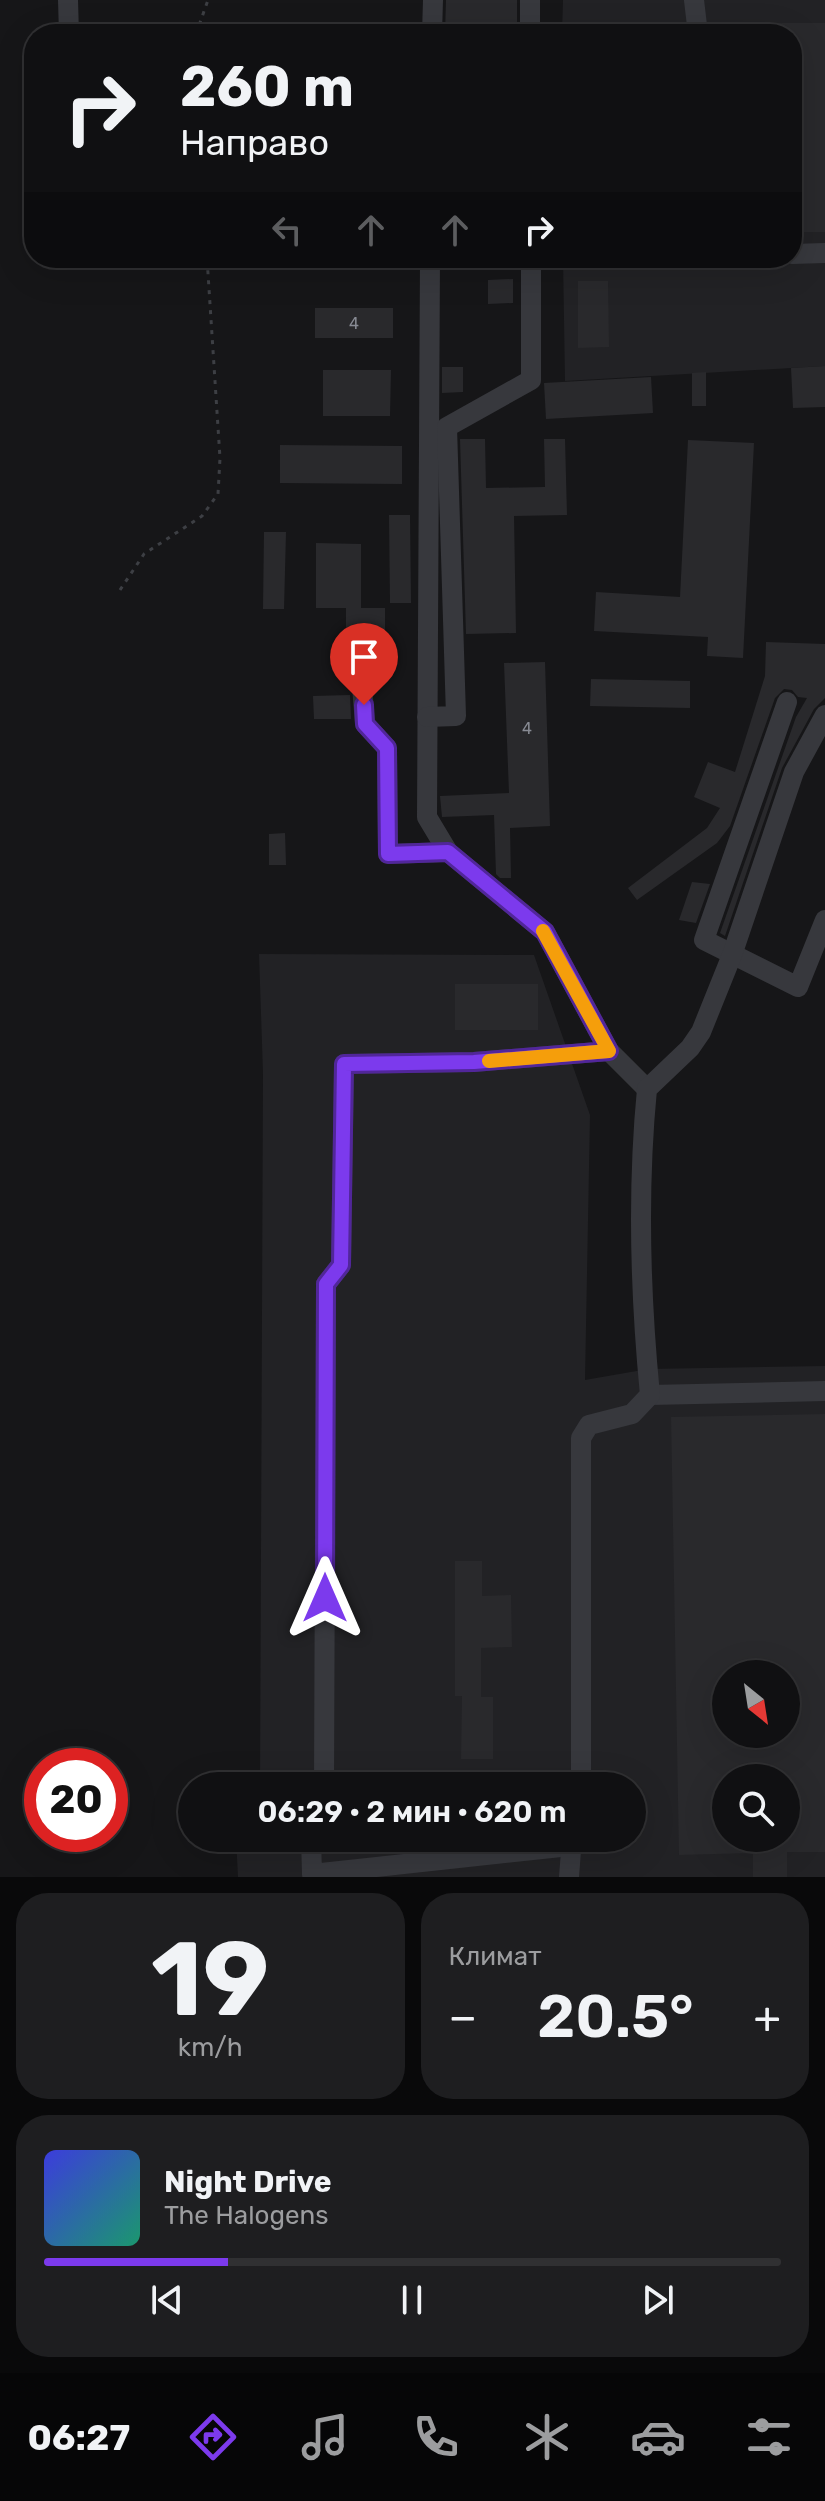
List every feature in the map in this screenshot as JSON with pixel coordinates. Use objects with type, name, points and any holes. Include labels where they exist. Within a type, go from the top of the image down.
[{"type":"lane","points":[[68,0],[69,24]]},
{"type":"lane","points":[[432,24],[433,0]]},
{"type":"lane","points":[[530,0],[530,24]]},
{"type":"lane","points":[[694,0],[697,24]]},
{"type":"lane","points":[[802,254],[825,253]]},
{"type":"lane","points":[[430,268],[427,817],[448,852],[545,932],[609,1051],[647,1089]]},
{"type":"lane","points":[[427,717],[456,716],[447,427],[531,380],[531,268]]},
{"type":"lane","points":[[362,686],[365,724],[387,748],[388,854],[448,852]]},
{"type":"lane","points":[[787,702],[704,940],[798,987],[825,920]]},
{"type":"lane","points":[[650,1395],[639,1242],[640,1165],[647,1089],[690,1048],[701,1032],[732,955],[794,772],[825,715]]},
{"type":"lane","points":[[324,1772],[326,1284],[341,1265],[344,1064],[474,1062],[609,1051]]},
{"type":"lane","points":[[581,1772],[581,1438],[589,1425],[632,1414],[650,1395],[825,1391]]},
{"type":"lane","points":[[311,1852],[312,1874],[458,1860],[475,1852]]},
{"type":"lane","points":[[569,1877],[570,1852]]},
{"type":"path","points":[[200,24],[208,0]]},
{"type":"path","points":[[120,590],[144,554],[202,516],[218,494],[220,458],[208,268]]},
{"type":"shaded area","points":[[563,0],[825,0],[825,366],[565,381],[563,268],[802,268],[802,24],[562,24]]},
{"type":"shaded area","points":[[259,954],[534,955],[590,1115],[585,1380],[648,1369],[825,1366],[825,1877],[238,1877],[237,1852],[646,1852],[646,1772],[260,1772],[263,1073]]},
{"type":"building","points":[[446,0],[517,0],[517,24],[445,24]]},
{"type":"building","points":[[825,23],[825,232],[802,232],[802,24],[722,24]]},
{"type":"building","points":[[443,268],[491,268],[491,269]]},
{"type":"building","points":[[513,279],[513,303],[488,304],[488,280]]},
{"type":"building","points":[[578,281],[608,281],[609,347],[578,348]]},
{"type":"building","points":[[315,308],[393,308],[393,338],[315,338]]},
{"type":"building","points":[[825,366],[825,407],[793,408],[791,368]]},
{"type":"building","points":[[442,367],[463,367],[463,392],[442,393]]},
{"type":"building","points":[[323,370],[391,370],[390,416],[323,416]]},
{"type":"building","points":[[706,372],[706,406],[692,406],[692,373]]},
{"type":"building","points":[[651,377],[653,413],[546,419],[544,383]]},
{"type":"building","points":[[460,439],[485,439],[486,488],[545,487],[544,439],[565,439],[567,515],[514,516],[516,633],[466,634]]},
{"type":"building","points":[[688,440],[754,443],[743,658],[707,656],[708,637],[594,631],[596,592],[680,597]]},
{"type":"building","points":[[280,445],[402,446],[402,484],[280,483]]},
{"type":"building","points":[[389,515],[410,515],[411,603],[390,603]]},
{"type":"building","points":[[264,532],[286,532],[284,609],[263,609]]},
{"type":"building","points":[[316,543],[361,544],[361,608],[385,608],[385,647],[346,647],[346,608],[316,608]]},
{"type":"building","points":[[766,642],[825,644],[825,698],[814,709],[782,768],[725,936],[720,933],[796,717],[807,698],[798,697],[792,690],[784,689],[775,698],[730,826],[717,843],[637,900],[628,888],[707,828],[720,808],[694,797],[708,762],[735,772],[765,676]]},
{"type":"building","points":[[545,662],[550,826],[510,828],[511,878],[500,878],[496,874],[494,815],[442,817],[440,796],[509,793],[504,663]]},
{"type":"building","points":[[591,679],[690,681],[690,708],[590,706]]},
{"type":"building","points":[[350,695],[351,719],[314,719],[313,696]]},
{"type":"building","points":[[285,833],[286,865],[269,865],[269,834]]},
{"type":"building","points":[[692,882],[710,884],[696,923],[679,920]]},
{"type":"building","points":[[455,984],[538,984],[538,1030],[455,1030]]},
{"type":"building","points":[[825,1414],[825,1852],[800,1852],[800,1764],[712,1764],[712,1852],[787,1852],[787,1877],[753,1877],[753,1853],[679,1855],[671,1417]]},
{"type":"building","points":[[455,1561],[482,1561],[482,1596],[511,1595],[512,1647],[481,1648],[481,1697],[493,1697],[493,1759],[461,1759],[462,1696],[455,1696]]},
{"type":"slow traffic","points":[[489,1061],[609,1051],[543,931]]},
{"type":"route","points":[[325,1598],[326,1284],[341,1265],[344,1064],[474,1062],[609,1051],[545,932],[448,852],[388,854],[387,748],[365,724],[364,705]]}]
